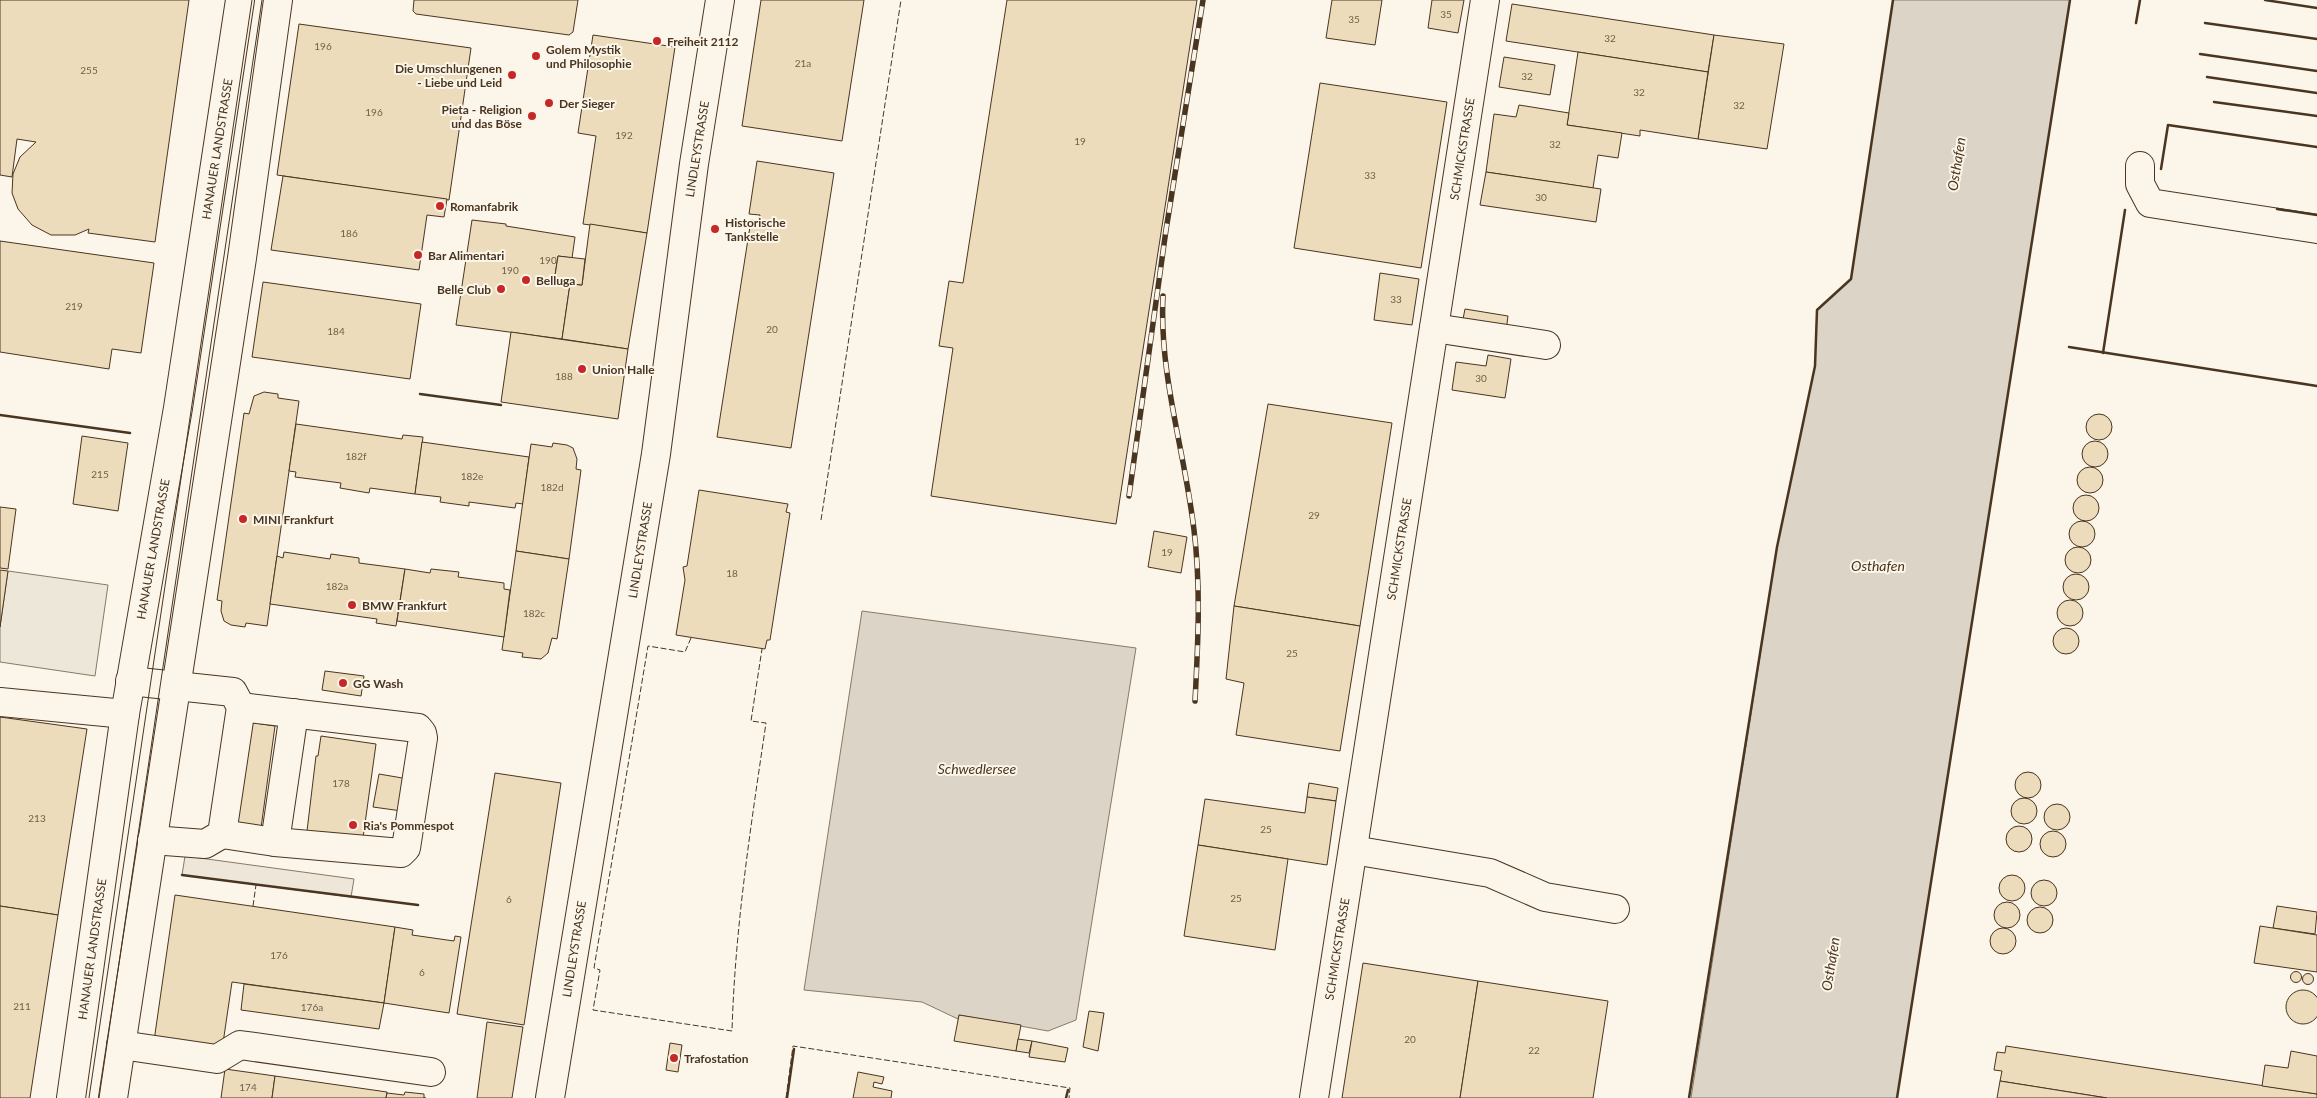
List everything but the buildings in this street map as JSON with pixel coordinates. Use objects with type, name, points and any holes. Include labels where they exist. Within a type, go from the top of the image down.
[{"type":"main road","name":"HANAUER LANDSTRASSE","points":[[71,1098],[130,681],[178,408],[240,0]]},
{"type":"main road","points":[[113,1098],[242,258],[278,0]]},
{"type":"main road","name":"LINDLEYSTRASSE","points":[[550,1098],[656,454],[694,164],[720,0]]},
{"type":"main road","name":"SCHMICKSTRASSE","points":[[1314,1098],[1485,0]]},
{"type":"main road","points":[[2140,166],[2140,184],[2150,203],[2317,229]]},
{"type":"main road","points":[[1434,328],[1546,345]]},
{"type":"main road","points":[[130,681],[233,692],[241,707],[222,834]]},
{"type":"main road","points":[[0,702],[125,714]]},
{"type":"main road","points":[[152,840],[205,844],[222,834],[275,842],[401,853],[406,848],[424,738],[418,728],[241,707]]},
{"type":"main road","points":[[275,842],[294,713]]},
{"type":"main road","points":[[1353,850],[1490,873],[1545,897],[1615,909]]},
{"type":"main road","points":[[121,1045],[217,1059],[240,1045],[431,1072]]},
{"type":"shaded area","points":[[8,571],[108,585],[95,676],[0,662],[0,627]]},
{"type":"shaded area","points":[[185,856],[354,879],[351,897],[182,875]]},
{"type":"water","name":"Osthafen","points":[[1893,0],[2070,0],[1897,1098],[1691,1098],[1777,547],[1815,366],[1817,310],[1851,279]]},
{"type":"water","name":"Schwedlersee","points":[[862,611],[1136,648],[1076,1020],[1048,1031],[959,1015],[958,1019],[922,1002],[804,990]]},
{"type":"tram line","points":[[89,1098],[252,0]]},
{"type":"tram line","points":[[99,1098],[262,0]]},
{"type":"railway","points":[[1129,496],[1166,230],[1203,0]]},
{"type":"railway","points":[[1163,296],[1165,355],[1190,501],[1198,573],[1195,701]]},
{"type":"fence","points":[[821,520],[901,0]]},
{"type":"fence","points":[[691,638],[685,652],[648,646],[594,968],[600,970],[593,1010],[732,1031],[740,915],[766,723],[751,721],[762,649]]},
{"type":"fence","points":[[253,906],[256,885]]},
{"type":"fence","points":[[786,1098],[793,1046],[1070,1088],[1069,1098]]},
{"type":"wall","points":[[1689,1098],[1777,547],[1815,366],[1817,310],[1851,279],[1893,0]]},
{"type":"wall","points":[[1897,1098],[2070,0]]},
{"type":"wall","points":[[2136,23],[2140,0]]},
{"type":"wall","points":[[2265,0],[2317,8]]},
{"type":"wall","points":[[2205,23],[2317,39]]},
{"type":"wall","points":[[2200,54],[2317,71]]},
{"type":"wall","points":[[2207,77],[2317,93]]},
{"type":"wall","points":[[2214,102],[2317,116]]},
{"type":"wall","points":[[2161,169],[2168,125],[2317,147]]},
{"type":"wall","points":[[2277,209],[2317,215]]},
{"type":"wall","points":[[2103,353],[2125,210]]},
{"type":"wall","points":[[2069,347],[2317,386]]},
{"type":"wall","points":[[420,394],[501,405]]},
{"type":"wall","points":[[0,415],[130,433]]},
{"type":"wall","points":[[182,875],[418,905]]},
{"type":"wall","points":[[787,1098],[794,1049]]},
{"type":"wall","points":[[1066,1098],[1068,1090]]},
{"type":"place","name":"Freiheit 2112","points":[[657,41]]},
{"type":"place","name":"Golem Mystik und Philosophie","points":[[536,56]]},
{"type":"place","name":"Die Umschlungenen - Liebe und Leid","points":[[512,75]]},
{"type":"place","name":"Der Sieger","points":[[549,103]]},
{"type":"place","name":"Pieta - Religion und das Böse","points":[[532,116]]},
{"type":"place","name":"Romanfabrik","points":[[440,206]]},
{"type":"place","name":"Historische Tankstelle","points":[[715,229]]},
{"type":"place","name":"Bar Alimentari","points":[[418,255]]},
{"type":"place","name":"Belluga","points":[[526,280]]},
{"type":"place","name":"Belle Club","points":[[501,289]]},
{"type":"place","name":"Union Halle","points":[[582,369]]},
{"type":"place","name":"MINI Frankfurt","points":[[243,519]]},
{"type":"place","name":"BMW Frankfurt","points":[[352,605]]},
{"type":"place","name":"GG Wash","points":[[343,683]]},
{"type":"place","name":"Ria's Pommespot","points":[[353,825]]},
{"type":"place","name":"Trafostation","points":[[674,1058]]}]
